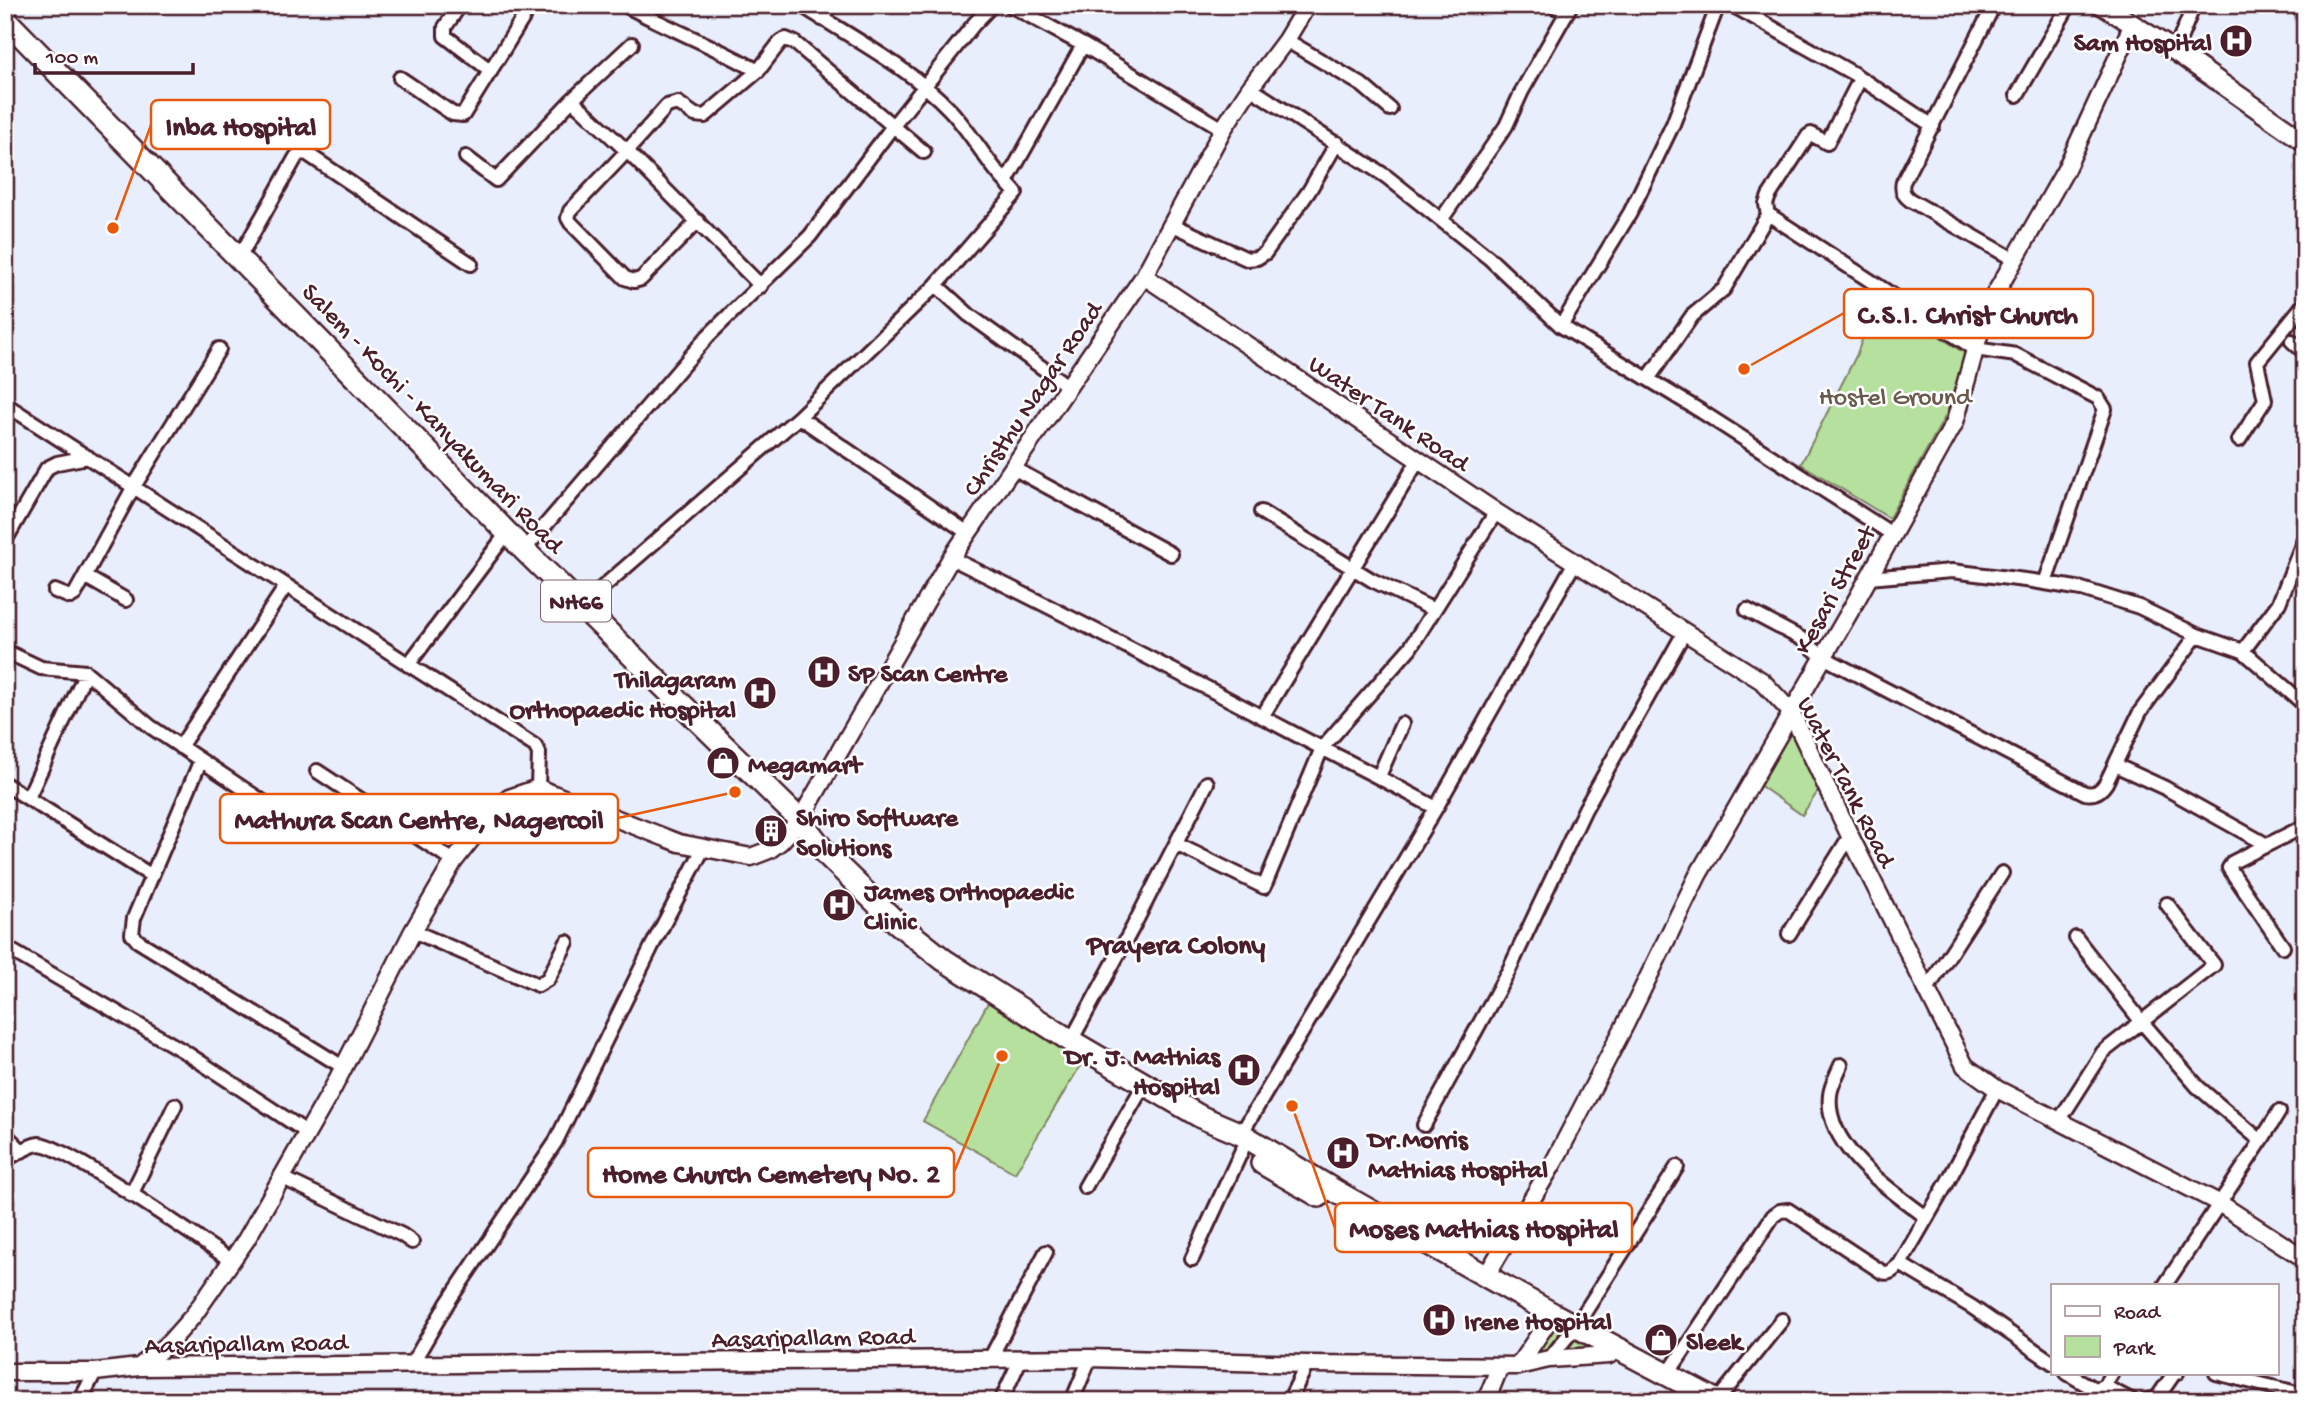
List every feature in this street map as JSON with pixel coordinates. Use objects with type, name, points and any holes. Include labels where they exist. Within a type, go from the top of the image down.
[{"type":"highway","name":"Salem - Kochi - Kanyakumari Road","points":[[5,19],[507,533],[800,820],[828,856],[896,922],[944,960],[1071,1041],[1242,1142],[1486,1276],[1550,1319]]},
{"type":"highway","name":"Salem - Kochi - Kanyakumari Road","points":[[1242,1142],[1292,1182],[1550,1319],[1668,1374],[1717,1401]]},
{"type":"highway","name":"Salem - Kochi - Kanyakumari Road","points":[[1612,1350],[1688,1401]]},
{"type":"main road","points":[[2102,5],[2175,51],[2305,142]]},
{"type":"street","points":[[460,5],[445,27],[445,36],[491,71]]},
{"type":"street","points":[[400,78],[460,116],[531,5]]},
{"type":"street","points":[[625,5],[727,53],[758,71]]},
{"type":"street","points":[[580,606],[799,417],[936,285],[1016,193],[990,164],[957,118],[925,85],[801,5]]},
{"type":"street","points":[[822,19],[830,5]]},
{"type":"street","points":[[524,550],[708,336],[810,236],[925,85],[992,5]]},
{"type":"street","points":[[1010,5],[1083,45],[1223,129]]},
{"type":"street","name":"Christhu Nagar Road","points":[[538,788],[679,844],[751,857],[769,850],[781,841],[800,820],[951,558],[1144,276],[1223,129],[1286,40],[1307,5]]},
{"type":"street","points":[[1441,220],[1506,126],[1569,9],[1553,5]]},
{"type":"street","points":[[1561,326],[1630,212],[1674,124],[1718,5]]},
{"type":"street","points":[[1732,5],[1860,79],[1933,126]]},
{"type":"street","points":[[1994,5],[1903,182],[1903,193],[1910,200],[2014,260]]},
{"type":"street","points":[[2017,95],[2069,5]]},
{"type":"street","points":[[2175,51],[2194,5]]},
{"type":"street","name":"Kesari Street","points":[[1486,1276],[1553,1163],[1626,1023],[1698,875],[1955,422],[1986,310],[2065,171],[2133,24]]},
{"type":"street","points":[[698,221],[641,279],[634,281],[625,278],[568,218],[570,211],[667,106],[678,103],[695,115],[705,116],[758,71],[781,41],[790,40],[795,43],[924,152]]},
{"type":"street","points":[[1286,40],[1362,85],[1390,109]]},
{"type":"street","points":[[466,157],[496,180],[572,100],[632,44]]},
{"type":"street","points":[[1006,182],[1083,45]]},
{"type":"street","points":[[1647,379],[1692,316],[1724,289],[1768,216],[1766,204],[1769,196],[1808,136],[1811,134],[1827,143],[1860,79]]},
{"type":"street","points":[[1250,88],[1387,177],[1489,258],[1561,326],[1702,412],[1892,534]]},
{"type":"street","points":[[572,100],[627,151],[761,286]]},
{"type":"street","points":[[1171,224],[1247,259],[1257,258],[1265,253],[1309,191],[1336,143]]},
{"type":"street","points":[[239,258],[296,158],[306,152],[471,264]]},
{"type":"street","points":[[1768,216],[1975,349],[2016,355],[2098,398],[2105,409],[2045,583]]},
{"type":"street","name":"Water Tank Road","points":[[1144,276],[1418,461],[1762,681],[1791,712],[1965,1066],[1997,1089],[2219,1203],[2305,1259]]},
{"type":"street","points":[[936,285],[969,315],[1069,387]]},
{"type":"street","points":[[2239,440],[2265,400],[2257,362],[2305,303]]},
{"type":"street","points":[[2292,341],[2305,353]]},
{"type":"street","points":[[55,591],[65,596],[73,596],[86,577],[133,488],[219,349]]},
{"type":"street","points":[[5,404],[535,746],[539,759],[538,788],[509,798],[495,809],[454,861],[413,931],[307,1133],[232,1261],[177,1334],[139,1367]]},
{"type":"street","points":[[799,417],[968,533]]},
{"type":"street","points":[[5,541],[47,468],[57,463],[89,457]]},
{"type":"street","points":[[1262,717],[1418,461]]},
{"type":"street","points":[[1013,468],[1171,554]]},
{"type":"street","points":[[1261,512],[1372,580],[1434,610]]},
{"type":"street","points":[[1176,844],[1264,887],[1322,748],[1410,648],[1496,512]]},
{"type":"street","points":[[408,665],[507,533]]},
{"type":"street","points":[[2243,651],[2279,603],[2305,537]]},
{"type":"street","points":[[951,558],[1089,626],[1436,808]]},
{"type":"street","points":[[1192,1259],[1242,1142],[1575,562]]},
{"type":"street","points":[[1868,578],[1952,571],[2082,589],[2139,607],[2197,635],[2243,651],[2305,705]]},
{"type":"street","points":[[86,577],[127,600]]},
{"type":"street","points":[[180,747],[286,586]]},
{"type":"street","points":[[1747,610],[1802,639],[1823,657],[2085,793],[2092,794],[2102,789],[2140,712],[2197,635]]},
{"type":"street","points":[[1424,1125],[1509,970],[1585,808],[1685,631]]},
{"type":"street","points":[[5,651],[41,668],[86,672],[151,727],[280,813]]},
{"type":"street","points":[[28,798],[86,672]]},
{"type":"street","points":[[1379,776],[1402,724]]},
{"type":"street","points":[[200,762],[132,926],[132,934],[138,941],[343,1067]]},
{"type":"street","points":[[2115,765],[2165,788],[2267,845]]},
{"type":"street","points":[[317,771],[454,861]]},
{"type":"street","points":[[5,783],[152,876]]},
{"type":"street","points":[[1071,1041],[1207,783]]},
{"type":"street","points":[[2283,947],[2229,868],[2233,862],[2305,826]]},
{"type":"street","points":[[1789,934],[1850,836]]},
{"type":"street","points":[[412,1364],[449,1302],[555,1143],[703,849]]},
{"type":"street","points":[[1926,991],[2002,873]]},
{"type":"street","points":[[2059,1121],[2103,1052],[2214,965],[2167,904]]},
{"type":"street","points":[[413,931],[538,985],[548,979],[567,942]]},
{"type":"street","points":[[2076,938],[2141,1021],[2198,1087],[2260,1141]]},
{"type":"street","points":[[5,947],[185,1052],[307,1133]]},
{"type":"street","points":[[1842,1065],[1830,1094],[1835,1128],[1840,1139],[1870,1171],[1926,1217]]},
{"type":"street","points":[[1085,1188],[1145,1083]]},
{"type":"street","points":[[1668,1374],[1773,1216],[1780,1211],[1788,1210],[1882,1272],[1888,1273],[1900,1264],[1997,1089]]},
{"type":"street","points":[[131,1195],[175,1105]]},
{"type":"street","points":[[2166,1284],[2279,1112]]},
{"type":"street","points":[[5,1134],[22,1151]]},
{"type":"street","points":[[5,1160],[40,1144],[49,1146],[86,1166],[232,1261]]},
{"type":"street","points":[[1549,1359],[1573,1330],[1677,1167]]},
{"type":"street","points":[[282,1178],[412,1242]]},
{"type":"street","points":[[990,1359],[1046,1252]]},
{"type":"street","points":[[1900,1264],[1972,1307],[2051,1362]]},
{"type":"street","points":[[1518,1366],[1550,1319]]},
{"type":"street","points":[[1717,1401],[1782,1321]]},
{"type":"street","name":"Aasaripallam Road","points":[[5,1372],[95,1372],[139,1367],[1090,1358],[1518,1366],[1612,1350]]},
{"type":"street","points":[[1072,1401],[1090,1358]]},
{"type":"street","points":[[1001,1401],[1020,1359]]},
{"type":"street","points":[[1289,1401],[1307,1364]]},
{"type":"street","points":[[1486,1401],[1500,1366]]},
{"type":"street","points":[[80,1401],[95,1372]]},
{"type":"street","points":[[2069,1374],[2098,1392],[2133,1401]]},
{"type":"street","points":[[2098,1392],[2111,1374]]},
{"type":"street","points":[[2144,1401],[2157,1398],[2173,1374]]},
{"type":"street","points":[[2220,1374],[2305,1395]]},
{"type":"green space","name":"Hostel Ground","points":[[1879,295],[1967,355],[1946,415],[1889,518],[1801,464],[1856,356]]},
{"type":"green space","points":[[1791,716],[1821,787],[1802,815],[1755,782]]},
{"type":"green space","points":[[990,999],[1085,1058],[1015,1173],[923,1121]]},
{"type":"green space","points":[[1550,1327],[1602,1354],[1525,1360]]},
{"type":"place","name":"Sam Hospital","points":[[2236,41]]},
{"type":"place","name":"Inba Hospital","points":[[113,228]]},
{"type":"place","name":"C.S.I. Christ Church","points":[[1744,369]]},
{"type":"place","name":"SP Scan Centre","points":[[824,672]]},
{"type":"place","name":"Thilagaram Orthopaedic Hospital","points":[[760,693]]},
{"type":"place","name":"Megamart","points":[[723,763]]},
{"type":"place","name":"Mathura Scan Centre, Nagercoil","points":[[735,792]]},
{"type":"place","name":"Shiro Software Solutions","points":[[771,831]]},
{"type":"place","name":"James Orthopaedic Clinic","points":[[839,905]]},
{"type":"place","name":"Home Church Cemetery No. 2","points":[[1002,1056]]},
{"type":"place","name":"Dr. J. Mathias Hospital","points":[[1244,1070]]},
{"type":"place","name":"Moses Mathias Hospital","points":[[1292,1106]]},
{"type":"place","name":"Dr.Morris Mathias Hospital","points":[[1343,1153]]},
{"type":"place","name":"Irene Hospital","points":[[1439,1320]]},
{"type":"place","name":"Sleek","points":[[1661,1340]]},
{"type":"district","name":"Prayera Colony","points":[[1176,943]]}]
